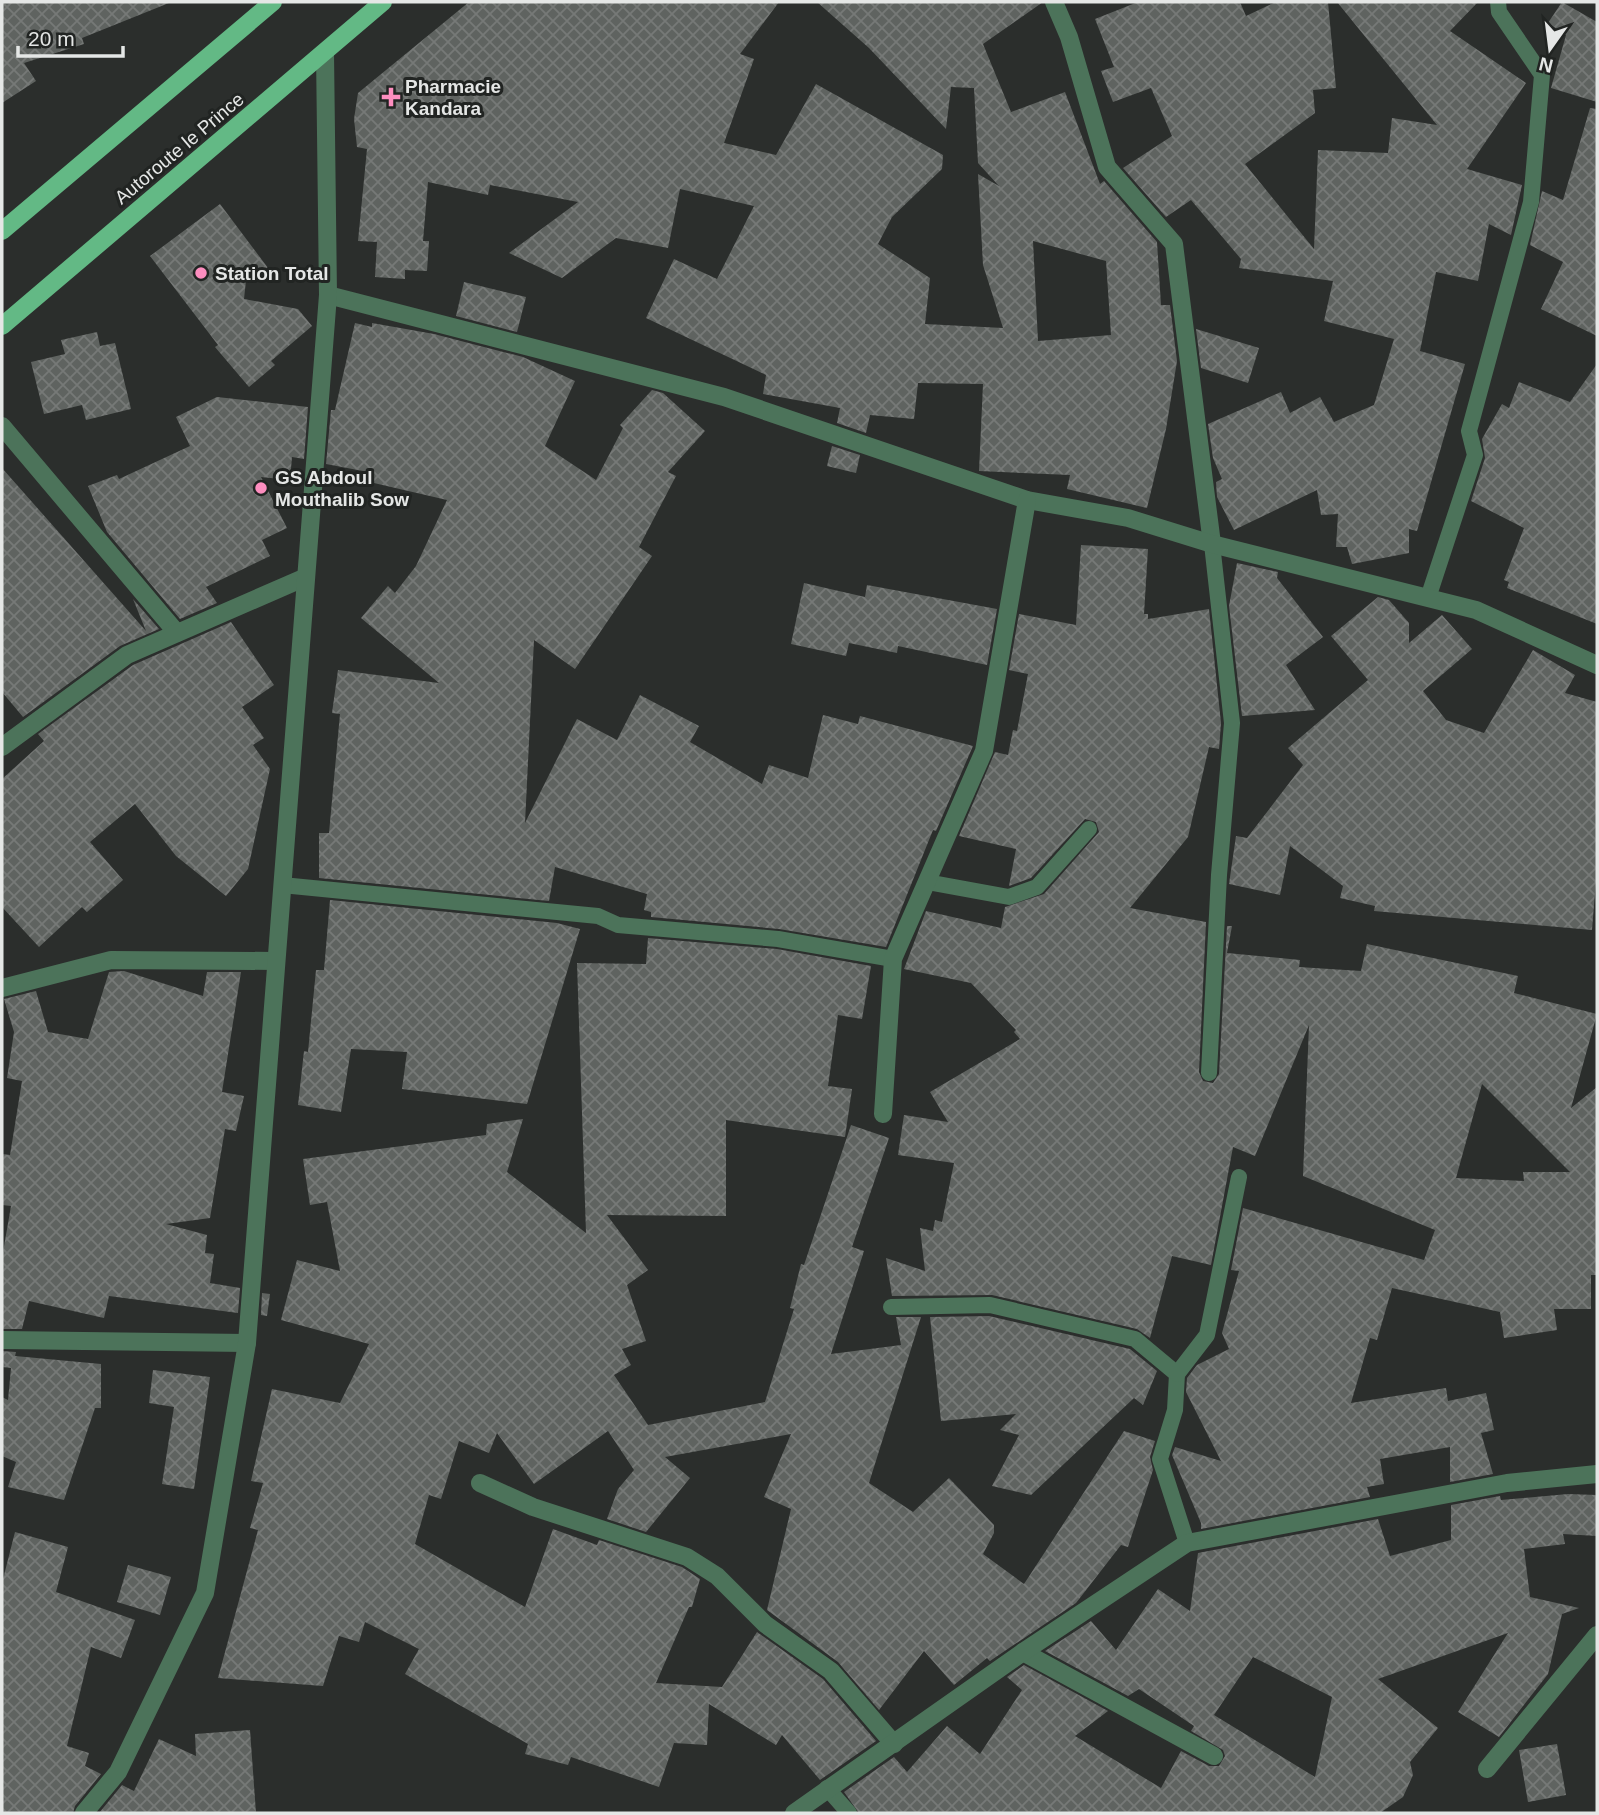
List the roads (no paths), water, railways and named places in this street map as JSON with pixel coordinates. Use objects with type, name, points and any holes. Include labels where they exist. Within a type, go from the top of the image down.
[{"type":"main road","points":[[2,231],[273,2]]},
{"type":"main road","name":"Autoroute le Prince","points":[[2,326],[383,2]]},
{"type":"street","points":[[1055,2],[1069,37],[1107,167],[1174,244],[1212,544]]},
{"type":"street","points":[[84,1813],[118,1772],[205,1593],[247,1343],[328,295],[325,52]]},
{"type":"street","points":[[328,295],[724,397],[1027,500],[1128,518],[1212,544],[1476,610],[1597,665]]},
{"type":"street","points":[[2,426],[177,633]]},
{"type":"street","points":[[883,1114],[893,959],[984,751],[1027,500]]},
{"type":"street","points":[[2,747],[127,655],[306,577]]},
{"type":"street","points":[[2,988],[111,960],[276,961]]},
{"type":"street","points":[[2,1340],[247,1343]]},
{"type":"street","points":[[794,1813],[1023,1652],[1187,1543],[1507,1483],[1597,1474]]},
{"type":"street","points":[[480,1483],[533,1507],[687,1557],[717,1576],[765,1624],[831,1671],[894,1744]]},
{"type":"street","points":[[1487,1769],[1597,1636]]},
{"type":"street","points":[[1023,1652],[1214,1756]]},
{"type":"lane","points":[[1428,598],[1475,455],[1469,431],[1531,202],[1542,75],[1500,12],[1497,2]]},
{"type":"lane","points":[[1209,1073],[1219,875],[1232,723],[1212,544]]},
{"type":"lane","points":[[927,882],[1009,897],[1037,887],[1089,829]]},
{"type":"lane","points":[[282,885],[598,916],[618,925],[778,939],[893,959]]},
{"type":"lane","points":[[1187,1543],[1160,1459],[1175,1409],[1177,1374],[1207,1335],[1239,1177]]},
{"type":"lane","points":[[891,1307],[990,1305],[1135,1339],[1177,1374]]},
{"type":"lane","points":[[827,1788],[849,1813]]},
{"type":"place","name":"Pharmacie Kandara","points":[[391,97]]},
{"type":"place","name":"Station Total","points":[[201,273]]},
{"type":"place","name":"GS Abdoul Mouthalib Sow","points":[[261,488]]}]
